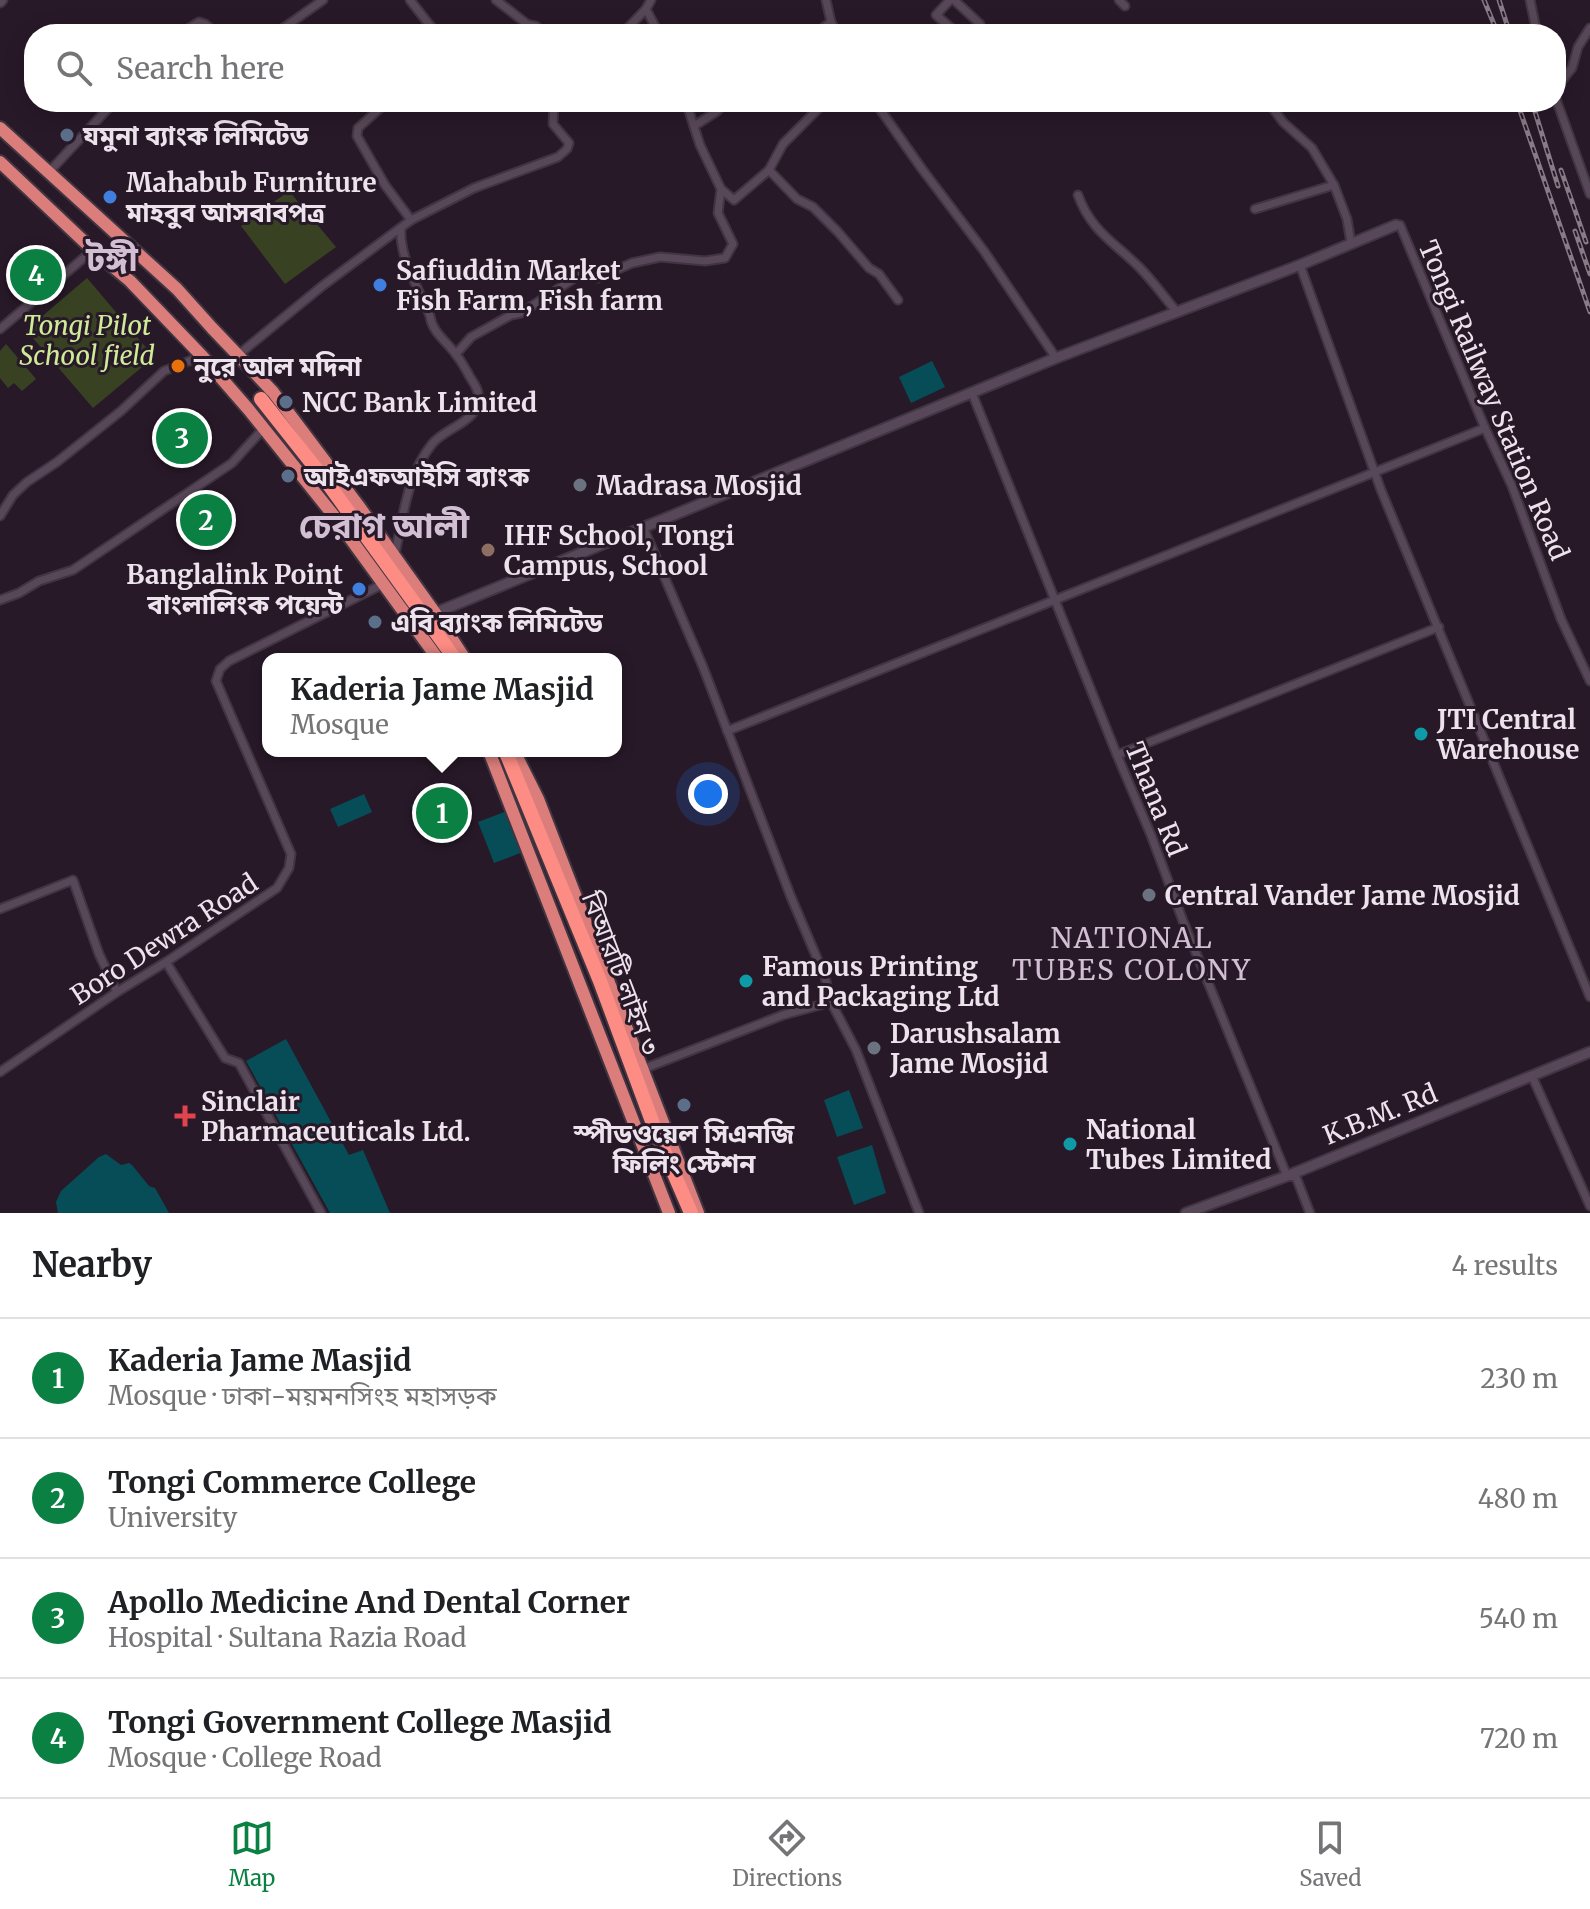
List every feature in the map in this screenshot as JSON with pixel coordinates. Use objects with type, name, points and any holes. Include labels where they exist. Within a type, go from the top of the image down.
[{"type":"highway","points":[[0,128],[168,280],[287,409],[461,653]]},
{"type":"highway","points":[[0,162],[130,281],[202,356],[334,516],[434,653]]},
{"type":"highway","points":[[261,399],[329,485],[451,653]]},
{"type":"highway","points":[[491,757],[669,1213]]},
{"type":"highway","name":"বিআরটি লাইন ৩","points":[[507,757],[691,1213]]},
{"type":"highway","points":[[517,757],[538,799],[698,1213]]},
{"type":"street","points":[[289,24],[323,0]]},
{"type":"street","points":[[410,0],[429,24]]},
{"type":"street","points":[[496,0],[527,24]]},
{"type":"street","points":[[632,24],[651,0]]},
{"type":"street","points":[[826,0],[831,22],[828,24]]},
{"type":"street","points":[[946,24],[936,15],[952,0],[980,24]]},
{"type":"street","points":[[1530,0],[1535,24]]},
{"type":"street","points":[[646,9],[654,24]]},
{"type":"street","points":[[1566,76],[1590,28]]},
{"type":"street","points":[[49,172],[105,112]]},
{"type":"street","points":[[376,112],[358,128],[357,136],[385,185],[411,220]]},
{"type":"street","points":[[238,355],[321,287],[411,220],[474,188],[558,157],[569,143],[553,124],[554,112]]},
{"type":"street","points":[[689,112],[721,189],[734,200],[769,170],[783,144],[815,112]]},
{"type":"street","points":[[694,126],[716,112]]},
{"type":"street","points":[[882,112],[984,251],[1056,358]]},
{"type":"street","points":[[1276,112],[1312,148],[1334,185],[1347,219],[1351,243]]},
{"type":"street","points":[[1561,112],[1590,194]]},
{"type":"street","points":[[769,170],[797,199],[813,207],[838,232],[869,268],[879,274],[898,300]]},
{"type":"street","points":[[1255,209],[1334,185]]},
{"type":"street","points":[[456,354],[471,337],[511,315],[521,313],[590,268],[598,278],[632,263],[660,257],[705,261],[725,258],[733,244],[718,213],[721,189]]},
{"type":"street","points":[[1078,195],[1090,220],[1112,245],[1139,268],[1177,312]]},
{"type":"street","points":[[435,613],[1056,358],[1396,225]]},
{"type":"street","name":"Tongi Railway Station Road","points":[[1396,225],[1400,225],[1512,486],[1561,619],[1590,681]]},
{"type":"street","points":[[394,557],[411,485],[423,456],[441,435],[475,413],[478,402],[478,389],[456,354],[431,325],[403,253],[401,228]]},
{"type":"street","points":[[0,329],[93,250]]},
{"type":"street","points":[[1300,265],[1375,472],[1590,997]]},
{"type":"street","points":[[0,516],[13,495],[27,482],[121,411],[164,371],[202,356]]},
{"type":"street","name":"Thana Rd","points":[[972,393],[1287,1176],[1296,1177],[1310,1213]]},
{"type":"street","points":[[727,731],[1485,428]]},
{"type":"street","points":[[0,600],[39,581],[73,570],[232,463],[263,429]]},
{"type":"street","points":[[643,527],[703,667],[825,977],[831,1002],[856,1050],[919,1213]]},
{"type":"street","name":"Boro Dewra Road","points":[[0,1072],[277,888],[289,868],[291,854],[216,681],[220,669],[229,661],[383,584]]},
{"type":"street","points":[[1117,755],[1439,627]]},
{"type":"street","points":[[0,909],[73,880],[99,954],[117,992]]},
{"type":"street","points":[[166,962],[225,1058],[239,1063],[321,1213]]},
{"type":"street","points":[[643,1069],[783,1015],[831,1002]]},
{"type":"street","name":"K.B.M. Rd","points":[[1186,1213],[1287,1176],[1590,1052]]},
{"type":"street","points":[[1532,1076],[1590,1206]]},
{"type":"green space","points":[[289,191],[336,247],[285,284],[241,226]]},
{"type":"green space","name":"Tongi Pilot School field","points":[[87,278],[154,357],[93,408],[26,330]]},
{"type":"green space","points":[[6,344],[36,379],[22,391],[14,383],[8,388],[0,378],[0,351]]},
{"type":"water","points":[[932,361],[945,387],[911,403],[899,377]]},
{"type":"water","points":[[450,786],[458,802],[419,821],[411,805]]},
{"type":"water","points":[[364,794],[372,812],[338,827],[330,809]]},
{"type":"water","points":[[507,811],[523,852],[494,863],[478,822]]},
{"type":"water","points":[[286,1039],[349,1155],[363,1150],[390,1213],[330,1213],[246,1061]]},
{"type":"water","points":[[849,1090],[863,1128],[837,1137],[824,1100]]},
{"type":"water","points":[[872,1145],[886,1193],[854,1205],[837,1157]]},
{"type":"water","points":[[106,1154],[121,1165],[132,1165],[149,1186],[155,1188],[169,1213],[58,1213],[56,1202],[61,1191]]},
{"type":"railway","points":[[1484,0],[1494,24]]},
{"type":"railway","points":[[1499,0],[1507,24]]},
{"type":"railway","points":[[1520,112],[1590,312]]},
{"type":"railway","points":[[1535,112],[1558,186]]},
{"type":"railway","points":[[1561,170],[1586,242]]},
{"type":"railway","points":[[1575,231],[1590,274]]},
{"type":"place","name":"যমুনা ব্যাংক লিমিটেড","points":[[67,135]]},
{"type":"place","name":"Mahabub Furniture মাহবুব আসবাবপত্র","points":[[110,197]]},
{"type":"place","name":"Tongi Government College Masjid","points":[[36,275]]},
{"type":"place","name":"Safiuddin Market Fish Farm, Fish farm","points":[[380,285]]},
{"type":"place","name":"নুরে আল মদিনা","points":[[178,366]]},
{"type":"place","name":"NCC Bank Limited","points":[[286,402]]},
{"type":"place","name":"Apollo Medicine And Dental Corner","points":[[182,438]]},
{"type":"place","name":"আইএফআইসি ব্যাংক","points":[[288,476]]},
{"type":"place","name":"Madrasa Mosjid","points":[[580,485]]},
{"type":"place","name":"Tongi Commerce College","points":[[206,520]]},
{"type":"place","name":"IHF School, Tongi Campus, School","points":[[488,550]]},
{"type":"place","name":"Banglalink Point বাংলালিংক পয়েন্ট","points":[[359,589]]},
{"type":"place","name":"এবি ব্যাংক লিমিটেড","points":[[375,622]]},
{"type":"place","name":"JTI Central Warehouse","points":[[1421,734]]},
{"type":"place","name":"Kaderia Jame Masjid","points":[[442,813]]},
{"type":"place","name":"Central Vander Jame Mosjid","points":[[1149,895]]},
{"type":"place","name":"Famous Printing and Packaging Ltd","points":[[746,981]]},
{"type":"place","name":"Darushsalam Jame Mosjid","points":[[874,1048]]},
{"type":"place","name":"স্পীডওয়েল সিএনজি ফিলিং স্টেশন","points":[[684,1105]]},
{"type":"place","name":"Sinclair Pharmaceuticals Ltd.","points":[[185,1116]]},
{"type":"place","name":"National Tubes Limited","points":[[1070,1144]]},
{"type":"district","name":"টঙ্গী","points":[[112,259]]},
{"type":"district","name":"চেরাগ আলী","points":[[384,526]]},
{"type":"district","name":"NATIONAL TUBES COLONY","points":[[1132,954]]}]
